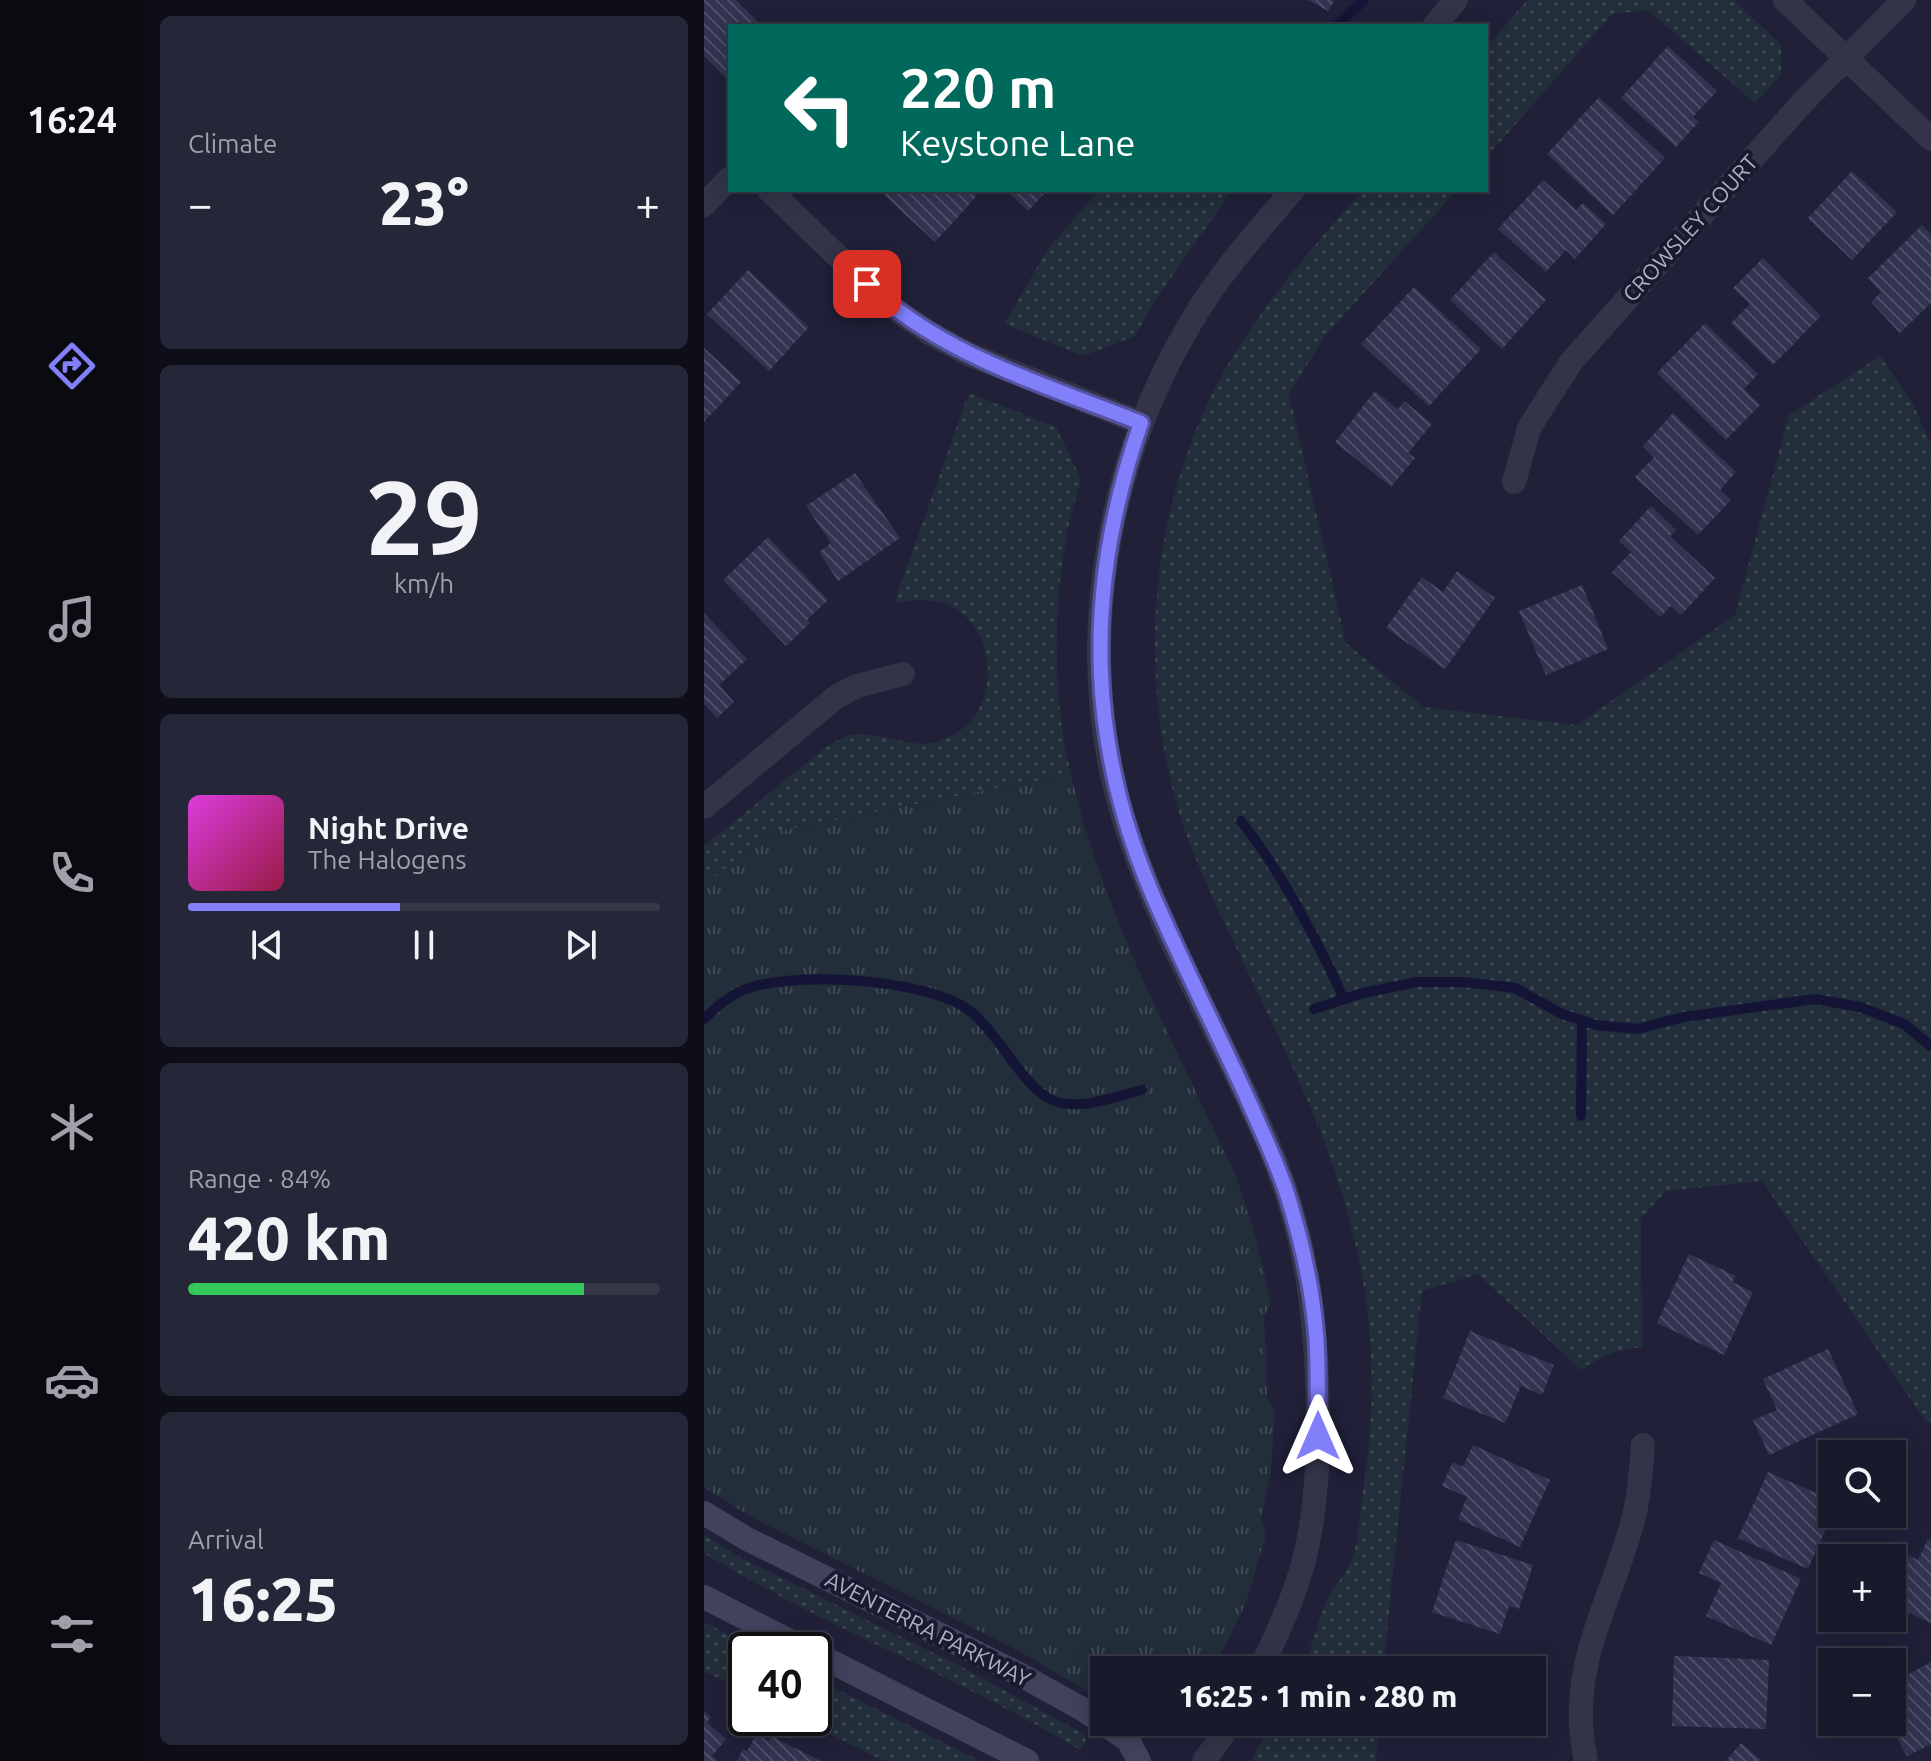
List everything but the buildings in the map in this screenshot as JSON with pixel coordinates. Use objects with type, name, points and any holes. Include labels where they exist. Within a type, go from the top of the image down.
[{"type":"main road","name":"AVENTERRA PARKWAY","points":[[704,1513],[747,1539],[1032,1681],[1128,1740],[1139,1761]]},
{"type":"main road","points":[[704,1597],[772,1632]]},
{"type":"main road","points":[[832,1662],[1027,1761]]},
{"type":"street","points":[[1436,24],[1456,0]]},
{"type":"street","points":[[1785,0],[1931,139]]},
{"type":"street","name":"CROWSLEY COURT","points":[[1514,482],[1529,428],[1571,362],[1845,57],[1904,0]]},
{"type":"street","points":[[704,205],[728,180]]},
{"type":"street","points":[[771,192],[886,303],[936,337],[968,354],[1141,423]]},
{"type":"street","points":[[1266,1656],[1299,1580],[1316,1487],[1316,1333],[1306,1266],[1287,1194],[1235,1069],[1141,869],[1128,832],[1114,781],[1102,707],[1100,623],[1110,533],[1123,479],[1141,423],[1160,380],[1200,308],[1228,266],[1291,192]]},
{"type":"street","points":[[704,807],[836,697],[857,686],[903,674]]},
{"type":"street","points":[[1586,1761],[1580,1717],[1589,1647],[1635,1511],[1643,1445]]},
{"type":"street","points":[[1204,1761],[1222,1736]]},
{"type":"green space","points":[[1527,0],[1734,0],[1781,45],[1781,75],[1755,103],[1648,10],[1612,14],[1488,156],[1488,46]]},
{"type":"green space","points":[[1097,192],[1231,192],[1154,302],[1135,336],[1083,356],[1004,324],[1048,249]]},
{"type":"green space","points":[[1361,192],[1455,192],[1324,337],[1289,394],[1346,643],[1423,707],[1577,725],[1735,615],[1789,415],[1880,356],[1914,406],[1931,445],[1931,1422],[1927,1423],[1762,1181],[1666,1191],[1641,1218],[1642,1347],[1610,1354],[1581,1370],[1478,1274],[1422,1291],[1384,1656],[1307,1656],[1329,1595],[1349,1566],[1358,1536],[1370,1436],[1372,1383],[1363,1280],[1338,1180],[1320,1130],[1187,837],[1166,761],[1159,712],[1155,664],[1160,566],[1181,471],[1213,392],[1271,301]]},
{"type":"green space","points":[[969,393],[1056,427],[1081,479],[1066,539],[1057,626],[1058,687],[1071,774],[769,833],[704,885],[704,846],[837,740],[859,734],[918,744],[942,740],[971,721],[981,704],[987,685],[988,665],[984,645],[975,627],[961,613],[943,603],[918,600],[894,603]]},
{"type":"green space","points":[[1071,774],[1101,877],[1121,928],[1236,1176],[1257,1241],[1271,1305],[1264,1315],[1267,1399],[1275,1412],[1271,1468],[1261,1517],[1266,1535],[1246,1602],[1221,1656],[1090,1656],[1090,1693],[1019,1651],[753,1518],[704,1487],[704,885],[769,833]]},
{"type":"green space","points":[[704,1535],[743,1559],[956,1664],[1084,1734],[1086,1741],[1081,1749],[1077,1748],[985,1698],[796,1605],[704,1553]]},
{"type":"green space","points":[[704,1622],[728,1634],[728,1683],[704,1671]]},
{"type":"green space","points":[[832,1687],[980,1761],[884,1761],[832,1735]]},
{"type":"green space","points":[[1264,1736],[1378,1736],[1376,1761],[1251,1761]]},
{"type":"waterway","points":[[1338,24],[1364,0]]},
{"type":"waterway","points":[[1241,821],[1298,907],[1344,999]]},
{"type":"waterway","points":[[704,1019],[736,993],[771,983],[830,979],[895,985],[951,1000],[970,1011],[1031,1084],[1052,1100],[1085,1104],[1142,1090]]},
{"type":"waterway","points":[[1314,1009],[1363,993],[1417,982],[1464,982],[1515,988],[1562,1014],[1596,1025],[1637,1029],[1684,1017],[1815,999],[1860,1007],[1904,1024],[1931,1046]]},
{"type":"waterway","points":[[1581,1116],[1582,1020]]},
{"type":"route","points":[[867,284],[906,318],[968,354],[1141,423],[1110,533],[1100,623],[1102,707],[1109,754],[1122,813],[1141,869],[1235,1069],[1287,1194],[1306,1266],[1314,1316],[1318,1436]]}]
